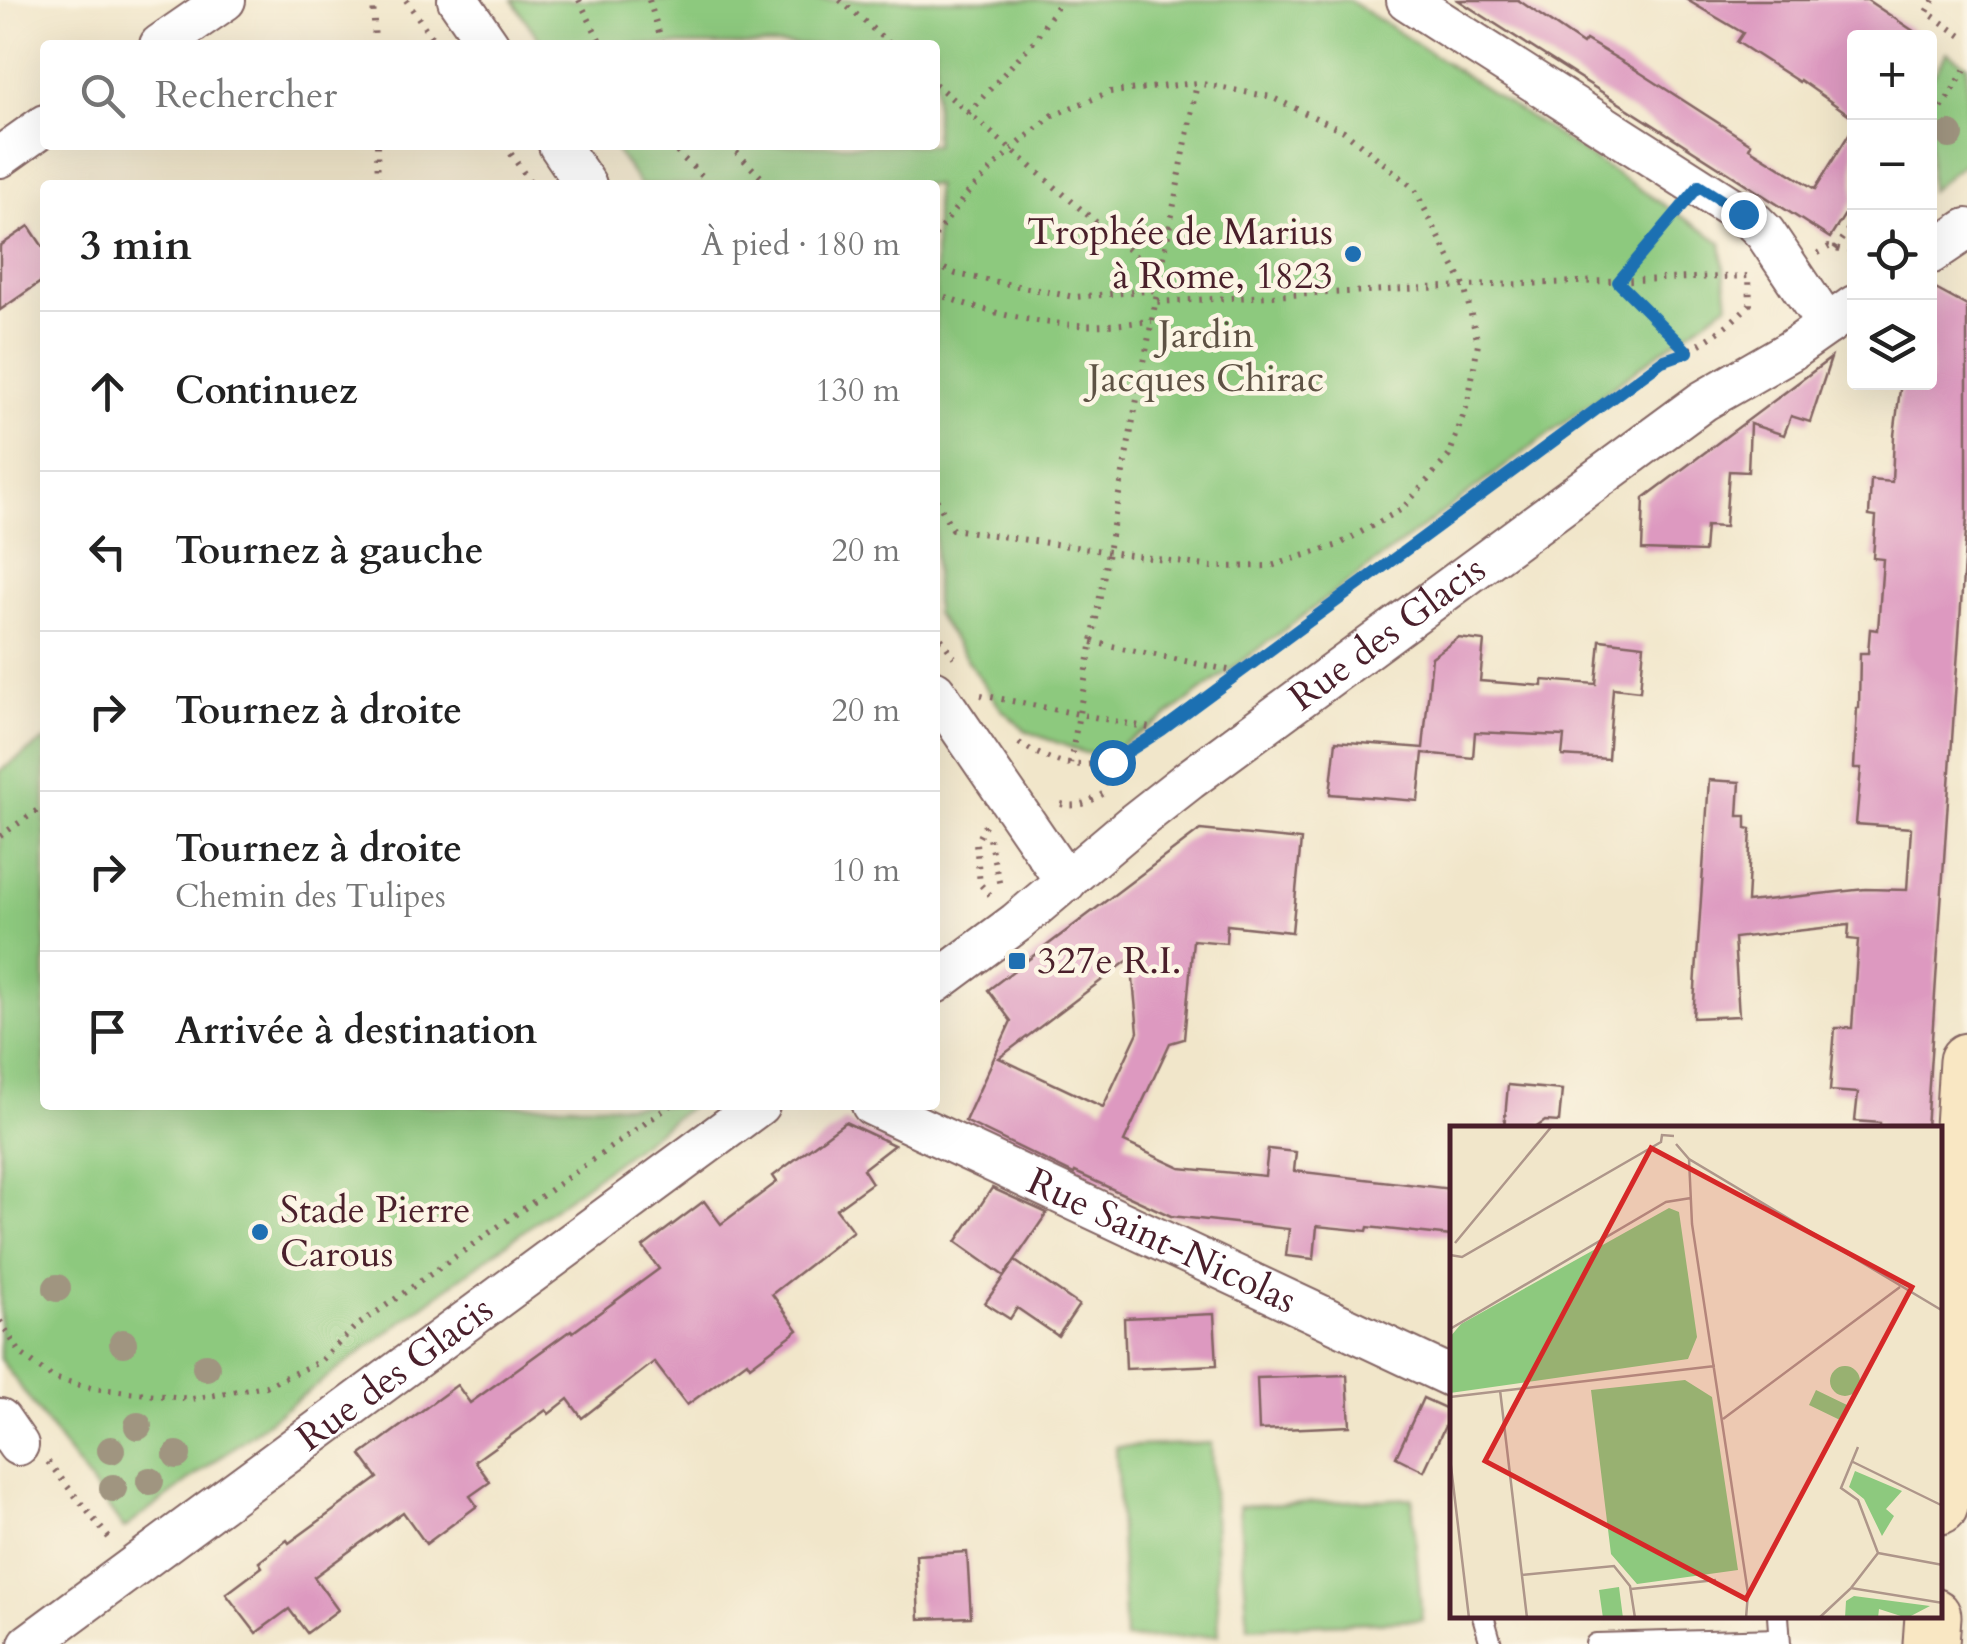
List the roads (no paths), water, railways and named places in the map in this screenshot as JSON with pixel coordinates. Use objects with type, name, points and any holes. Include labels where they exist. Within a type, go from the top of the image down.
[{"type":"street","points":[[167,40],[225,0]]},
{"type":"street","points":[[458,0],[486,40]]},
{"type":"street","points":[[1407,0],[1743,214],[1841,316]]},
{"type":"street","points":[[0,156],[40,128]]},
{"type":"street","points":[[562,150],[582,180]]},
{"type":"street","points":[[1937,249],[1967,230]]},
{"type":"street","name":"Rue des Glacis","points":[[940,979],[1190,780],[1703,401],[1841,316]]},
{"type":"street","points":[[946,677],[1066,882]]},
{"type":"street","points":[[1942,1473],[1967,1062]]},
{"type":"street","name":"Rue des Glacis","points":[[29,1644],[752,1110]]},
{"type":"street","name":"Rue Saint-Nicolas","points":[[883,1110],[1450,1376]]},
{"type":"street","points":[[1932,1644],[1933,1619]]},
{"type":"lane","points":[[1484,1619],[1490,1644]]},
{"type":"lane","points":[[1596,1644],[1779,1641]]},
{"type":"place","name":"Trophée de Marius à Rome, 1823","points":[[1353,254]]},
{"type":"place","name":"327e R.I.","points":[[1017,961]]},
{"type":"place","name":"Stade Pierre Carous","points":[[260,1232]]},
{"type":"park label","name":"Jardin Jacques Chirac","points":[[1206,357]]}]
